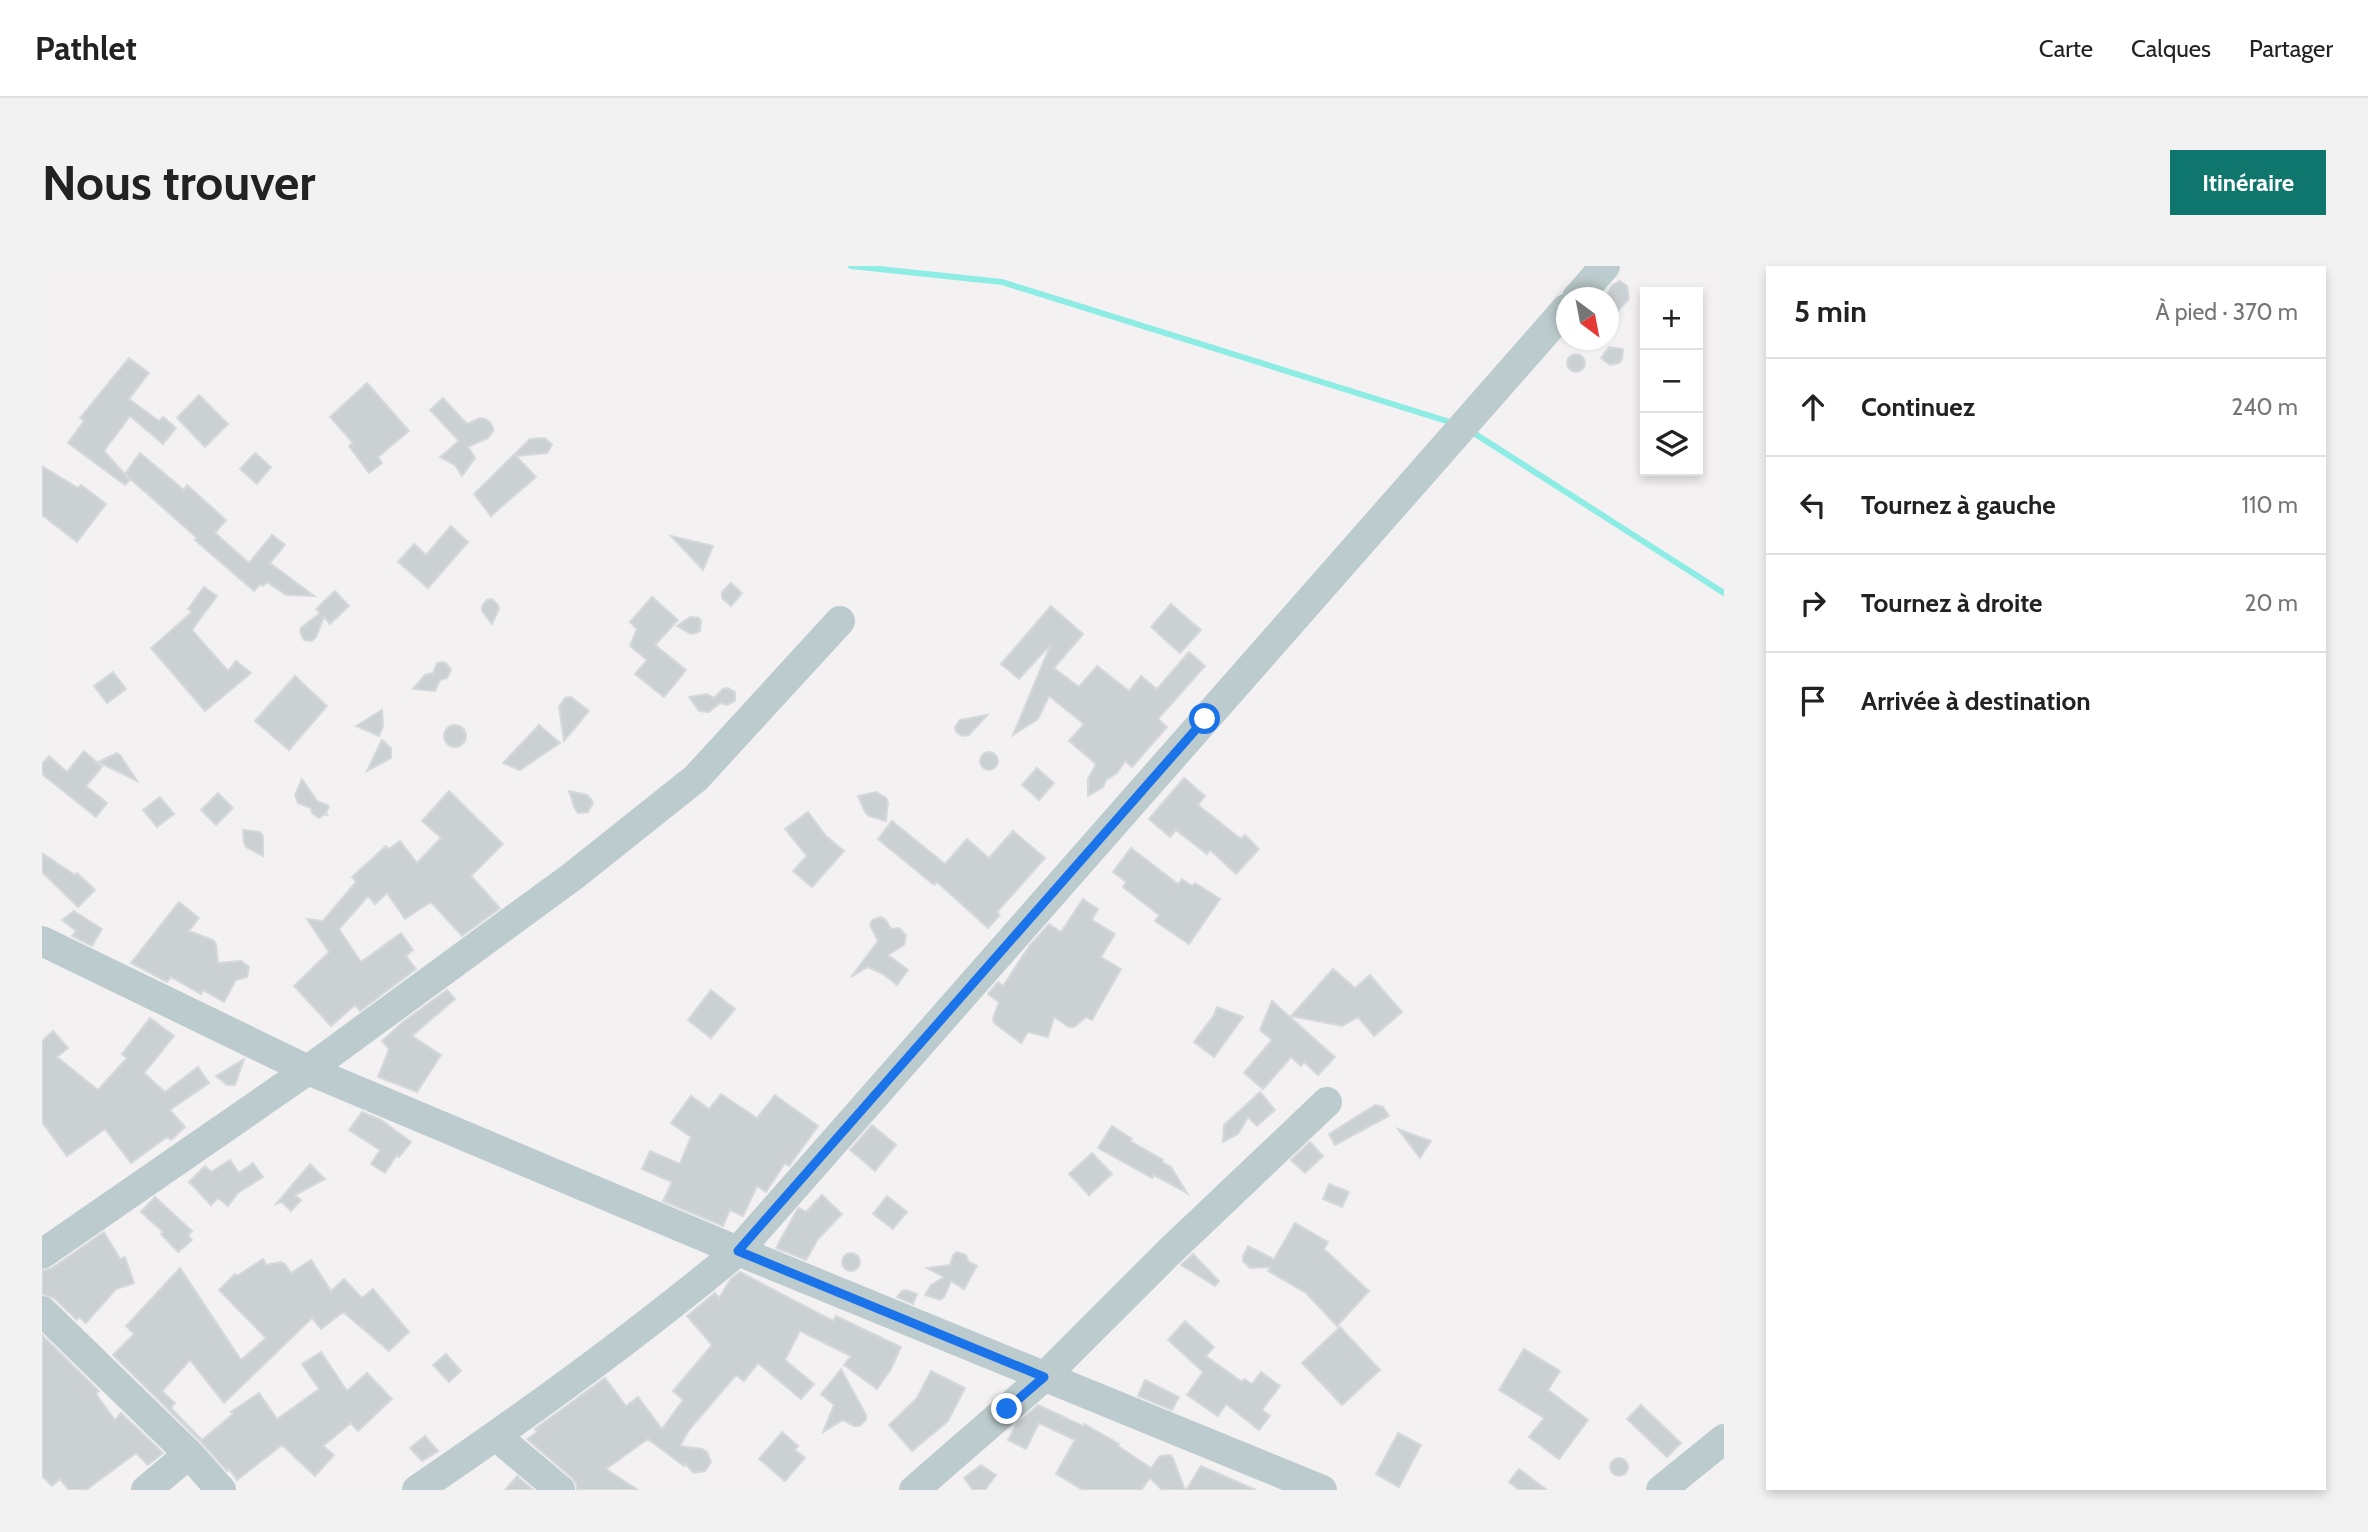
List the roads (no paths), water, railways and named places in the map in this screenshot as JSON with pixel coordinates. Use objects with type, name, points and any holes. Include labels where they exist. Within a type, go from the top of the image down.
[{"type":"street","points":[[1587,287],[1605,266]]},
{"type":"street","points":[[417,1490],[496,1436],[674,1304],[738,1251],[1556,320]]},
{"type":"street","points":[[42,1254],[308,1070],[573,876],[696,778],[840,621]]},
{"type":"street","points":[[42,941],[308,1070],[738,1251],[1322,1490]]},
{"type":"street","points":[[914,1490],[1044,1377],[1168,1253],[1327,1102]]},
{"type":"street","points":[[42,1311],[189,1454],[221,1490]]},
{"type":"street","points":[[496,1436],[560,1490]]},
{"type":"street","points":[[1661,1490],[1724,1439]]},
{"type":"street","points":[[146,1490],[189,1454]]},
{"type":"waterway","points":[[851,266],[1002,282],[1453,423]]},
{"type":"waterway","points":[[1469,430],[1724,593]]}]
